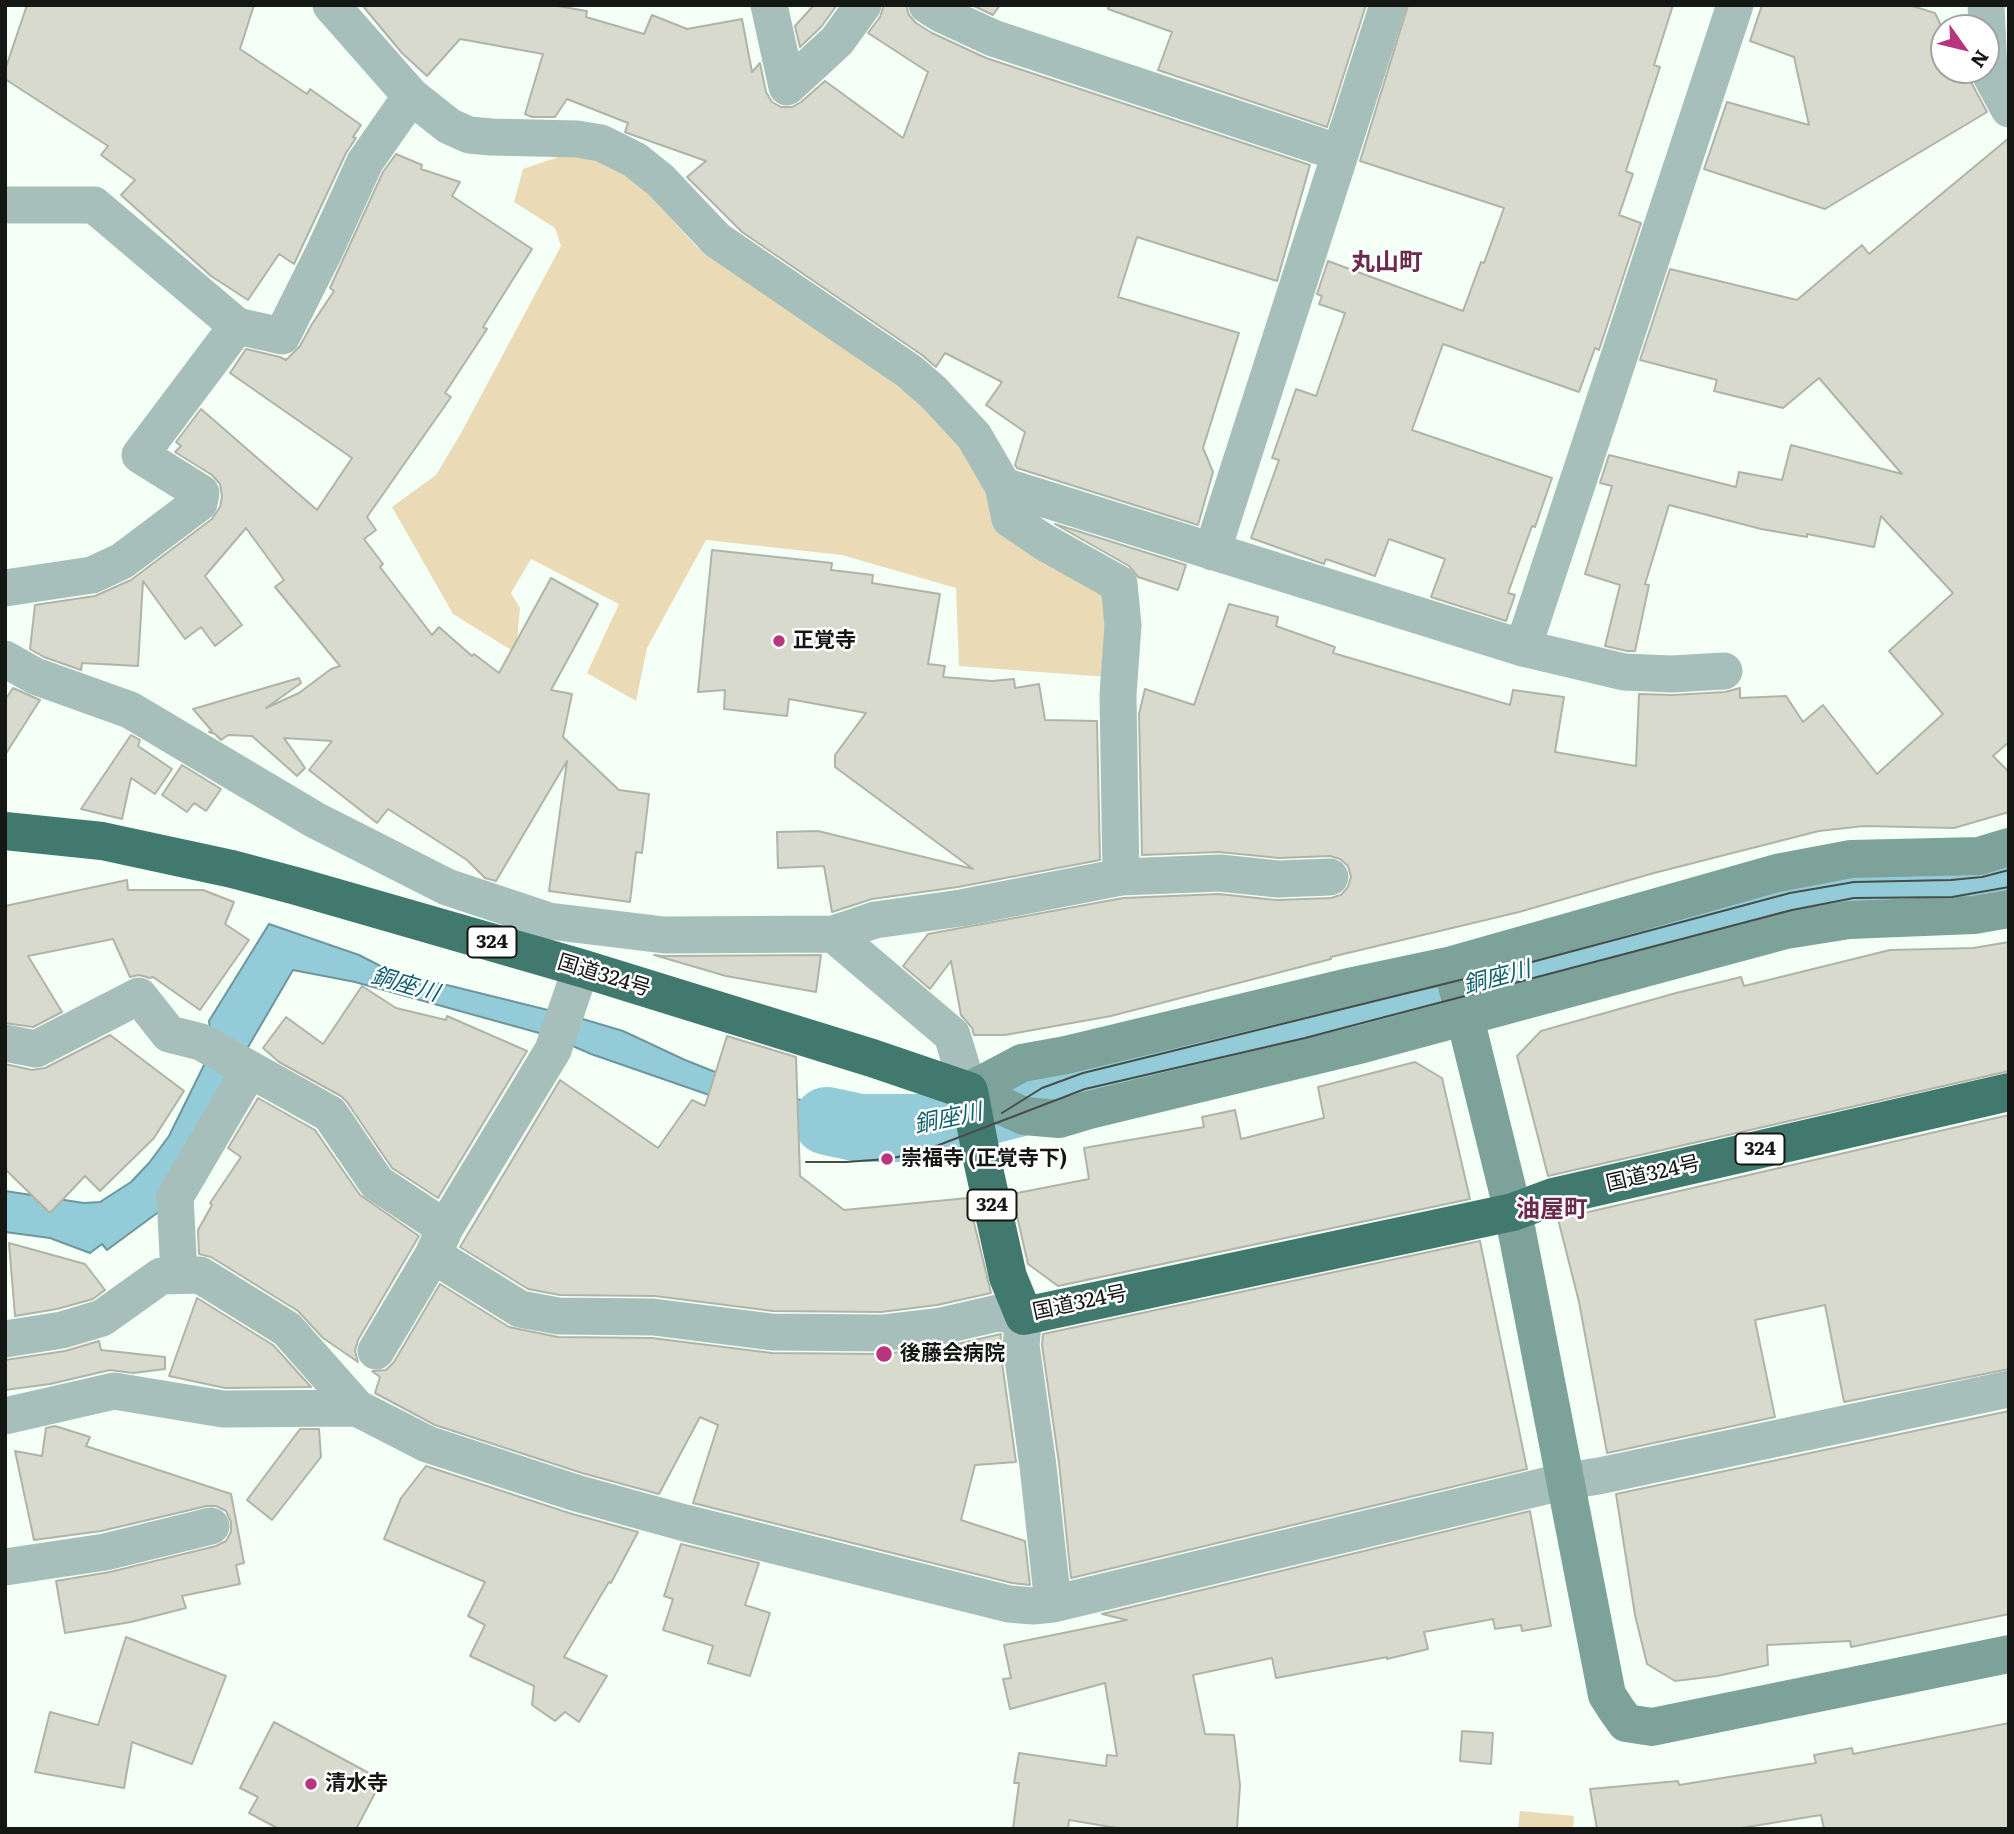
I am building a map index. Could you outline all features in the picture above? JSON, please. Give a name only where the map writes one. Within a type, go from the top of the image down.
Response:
[{"type":"highway","name":"国道324号","points":[[5,831],[103,841],[232,869],[576,984],[873,1058],[969,1091],[1009,1277],[1024,1316],[1513,1212],[1553,1197],[2009,1092]]},
{"type":"street","points":[[331,5],[411,96],[449,126],[469,135],[576,139],[601,143],[635,160],[660,180],[717,240],[910,372],[933,392],[974,436],[1003,486],[1010,519],[1044,542],[1119,583],[1123,625],[1118,695],[1121,877]]},
{"type":"street","points":[[769,5],[787,87],[837,41],[863,5]]},
{"type":"street","points":[[927,5],[940,14],[993,38],[1340,153]]},
{"type":"street","points":[[1212,552],[1388,5]]},
{"type":"street","points":[[1523,648],[1735,5]]},
{"type":"street","points":[[1986,5],[1989,72],[2009,108]]},
{"type":"street","points":[[5,205],[94,205],[237,326],[282,336],[365,162],[411,96]]},
{"type":"street","points":[[5,587],[92,575],[121,561],[199,503],[201,493],[141,455],[237,326]]},
{"type":"street","points":[[1003,486],[1523,648],[1624,672],[1672,674],[1724,671]]},
{"type":"street","points":[[5,659],[35,676],[130,710],[314,820],[447,887],[549,921],[664,936],[833,934],[875,920],[961,908],[1121,877],[1220,873],[1278,878],[1330,877]]},
{"type":"street","points":[[969,1091],[1022,1063],[1452,965],[1777,873],[1851,859],[1968,856],[2009,848]]},
{"type":"street","points":[[833,934],[952,1035],[969,1091],[1024,1116],[1059,1119],[1465,1017],[1786,930],[1849,920],[1974,915],[2009,909]]},
{"type":"street","points":[[1452,965],[1513,1212],[1607,1695],[1626,1723],[1652,1727],[2009,1654]]},
{"type":"street","points":[[376,1351],[553,1050],[576,984]]},
{"type":"street","points":[[5,1043],[36,1049],[139,996],[169,1034],[201,1042],[330,1114],[377,1183],[439,1241],[520,1309],[558,1316],[653,1317],[772,1332],[882,1333],[940,1326],[998,1313],[1024,1316],[1021,1345],[1053,1604]]},
{"type":"street","points":[[179,1274],[175,1197],[247,1068]]},
{"type":"street","points":[[5,1339],[62,1330],[102,1318],[162,1276],[200,1275],[287,1329],[357,1408],[427,1444],[576,1493],[1009,1604],[1033,1606],[1053,1604],[1566,1481],[2009,1388]]},
{"type":"street","points":[[5,1416],[114,1391],[223,1409],[357,1408]]},
{"type":"street","points":[[5,1567],[105,1552],[211,1526]]},
{"type":"shaded area","points":[[576,151],[634,179],[697,247],[919,401],[1110,589],[1107,677],[959,666],[956,588],[842,555],[706,540],[647,648],[636,701],[587,673],[619,604],[531,559],[511,593],[520,608],[516,653],[453,614],[392,507],[436,475],[561,246],[555,228],[514,202],[523,169]]},
{"type":"shaded area","points":[[1520,1811],[1574,1816],[1573,1829],[1518,1829]]},
{"type":"water","points":[[269,924],[359,955],[398,975],[576,1017],[623,1031],[748,1085],[811,1103],[907,1119],[921,1128],[862,1148],[591,1054],[550,1036],[355,982],[293,970],[244,1054],[164,1208],[107,1250],[102,1244],[90,1253],[50,1238],[5,1232],[5,1191],[84,1203],[100,1202],[131,1182],[149,1163],[169,1136],[208,1057],[211,1035],[209,1021]]},
{"type":"building","points":[[27,5],[254,5],[240,49],[307,94],[310,89],[361,125],[294,264],[279,254],[248,300],[211,276],[121,195],[135,180],[101,155],[108,146],[5,79],[5,70]]},
{"type":"building","points":[[362,5],[552,5],[587,11],[586,17],[644,34],[652,15],[687,29],[742,19],[752,72],[760,63],[766,92],[772,102],[781,107],[792,107],[825,81],[903,138],[928,72],[868,33],[880,17],[884,5],[906,5],[909,15],[916,23],[986,58],[1310,165],[1277,281],[1137,237],[1118,297],[1239,333],[1203,448],[1213,472],[1198,525],[1017,468],[1015,465],[1025,432],[986,405],[1002,382],[945,353],[936,367],[742,232],[687,177],[706,161],[625,132],[628,123],[567,99],[555,117],[532,117],[525,114],[543,54],[460,39],[427,76],[402,53]]},
{"type":"building","points":[[814,5],[837,5],[821,27],[800,47],[795,26]]},
{"type":"building","points":[[972,5],[1000,5],[993,15]]},
{"type":"building","points":[[1109,5],[1366,5],[1327,127],[1158,70],[1172,32],[1108,9]]},
{"type":"building","points":[[1408,5],[1673,5],[1654,65],[1660,67],[1626,171],[1633,174],[1619,215],[1641,223],[1599,350],[1595,348],[1579,392],[1443,344],[1412,430],[1552,478],[1508,593],[1515,595],[1506,621],[1431,597],[1445,559],[1389,539],[1375,576],[1326,559],[1324,564],[1251,538],[1279,460],[1272,458],[1296,389],[1316,396],[1345,313],[1319,304],[1322,296],[1317,294],[1328,261],[1463,311],[1504,208],[1360,161]]},
{"type":"building","points":[[1762,5],[1909,5],[1935,14],[1930,14],[1930,84],[1972,84],[1987,112],[1825,209],[1704,169],[1727,102],[1809,125],[1794,57],[1750,41]]},
{"type":"building","points":[[2009,138],[2009,742],[1993,756],[2009,772],[2009,812],[1954,828],[1864,826],[1819,831],[1654,873],[1519,912],[1331,957],[1111,1016],[1005,1035],[974,1035],[972,1028],[961,1015],[951,961],[930,989],[903,966],[928,934],[1123,898],[1219,894],[1276,900],[1331,898],[1341,895],[1348,887],[1351,877],[1348,866],[1340,859],[1330,856],[1279,858],[1219,852],[1142,855],[1139,714],[1145,689],[1194,705],[1229,604],[1278,617],[1276,626],[1335,647],[1333,653],[1510,705],[1513,690],[1564,697],[1555,752],[1636,766],[1639,694],[1725,692],[1740,688],[1740,698],[1786,696],[1803,722],[1823,705],[1877,774],[1943,714],[1889,651],[1953,593],[1881,516],[1874,547],[1807,534],[1807,537],[1761,529],[1669,505],[1645,584],[1649,585],[1635,651],[1627,651],[1605,646],[1620,585],[1585,574],[1612,486],[1600,483],[1609,455],[1736,487],[1739,472],[1782,480],[1791,445],[1902,474],[1819,378],[1783,408],[1714,391],[1717,380],[1640,360],[1670,269],[1797,300],[1862,245],[1869,254]]},
{"type":"building","points":[[396,154],[422,165],[421,169],[460,182],[452,196],[532,249],[483,327],[487,329],[445,393],[451,397],[367,517],[376,530],[364,539],[383,564],[380,567],[432,635],[439,627],[472,656],[474,654],[499,673],[551,578],[598,604],[551,690],[572,694],[563,737],[619,790],[649,794],[642,853],[636,852],[630,902],[549,891],[567,761],[496,881],[485,878],[467,860],[388,809],[377,823],[309,770],[332,741],[284,738],[305,768],[297,776],[252,736],[228,735],[221,740],[209,732],[212,731],[193,709],[299,678],[301,683],[266,708],[299,693],[331,669],[340,666],[275,587],[284,580],[246,528],[205,576],[242,625],[215,646],[201,627],[185,639],[143,581],[138,666],[82,663],[81,670],[30,649],[35,605],[95,596],[131,580],[212,519],[220,507],[220,484],[212,475],[175,452],[181,446],[176,442],[201,409],[317,510],[352,458],[230,373],[246,349],[286,360],[300,346],[334,291],[330,288],[383,172]]},
{"type":"building","points":[[1055,524],[1186,565],[1178,590],[1138,577],[1129,566]]},
{"type":"building","points":[[712,550],[832,563],[831,570],[873,575],[872,583],[940,594],[928,664],[945,666],[943,677],[992,681],[1014,679],[1015,688],[1039,684],[1045,720],[1097,721],[1100,860],[958,887],[872,899],[832,912],[824,866],[778,868],[777,832],[818,831],[973,869],[835,767],[835,755],[866,713],[789,699],[787,716],[724,709],[725,690],[698,692]]},
{"type":"building","points":[[13,688],[40,700],[5,755],[5,700]]},
{"type":"building","points":[[131,735],[140,740],[138,746],[172,769],[155,794],[131,778],[122,819],[81,809]]},
{"type":"building","points":[[182,765],[221,789],[206,811],[194,803],[187,812],[162,795]]},
{"type":"building","points":[[127,880],[128,890],[203,890],[234,902],[225,924],[249,940],[200,1010],[153,977],[130,977],[113,939],[28,956],[62,1012],[33,1027],[5,1023],[5,906]]},
{"type":"building","points":[[2009,942],[2009,1071],[1548,1176],[1517,1056],[1541,1031],[1741,977],[1744,986],[1890,950],[1973,948]]},
{"type":"building","points":[[654,955],[821,955],[816,992],[726,976]]},
{"type":"building","points":[[362,986],[396,1008],[446,1020],[447,1016],[527,1051],[438,1198],[392,1168],[341,1096],[279,1062],[263,1048],[286,1017],[323,1044]]},
{"type":"building","points":[[110,1035],[184,1091],[154,1138],[100,1191],[85,1176],[50,1213],[5,1169],[5,1064],[32,1070],[45,1068]]},
{"type":"building","points":[[727,1036],[796,1057],[800,1176],[844,1210],[968,1198],[991,1293],[937,1305],[881,1312],[773,1311],[655,1296],[560,1295],[528,1289],[460,1247],[560,1080],[658,1148],[692,1100],[705,1106]]},
{"type":"building","points":[[1415,1062],[1442,1078],[1470,1199],[1058,1286],[1028,1264],[1012,1194],[1089,1179],[1084,1148],[1204,1127],[1202,1117],[1235,1110],[1241,1139],[1324,1118],[1318,1087]]},
{"type":"building","points":[[258,1098],[315,1130],[360,1195],[419,1236],[358,1340],[355,1351],[358,1362],[323,1338],[298,1311],[211,1257],[199,1254],[198,1230],[212,1205],[210,1203],[241,1157],[228,1148]]},
{"type":"building","points":[[2009,1115],[2009,1369],[1844,1402],[1825,1305],[1755,1320],[1775,1417],[1607,1453],[1579,1302],[1558,1219]]},
{"type":"building","points":[[1480,1241],[1527,1469],[1071,1578],[1059,1463],[1042,1345],[1043,1334]]},
{"type":"building","points":[[9,1243],[85,1264],[105,1290],[93,1299],[57,1309],[15,1316]]},
{"type":"building","points":[[440,1284],[509,1327],[558,1337],[652,1338],[772,1353],[882,1354],[944,1347],[1001,1334],[1000,1348],[1016,1462],[975,1465],[961,1520],[1025,1541],[1030,1585],[1012,1583],[693,1503],[718,1425],[700,1417],[659,1494],[582,1473],[435,1425],[375,1393],[380,1377],[372,1371],[386,1370],[394,1362]]},
{"type":"building","points":[[197,1298],[273,1345],[311,1387],[225,1388],[169,1376]]},
{"type":"building","points":[[99,1341],[101,1350],[165,1357],[165,1369],[133,1373],[110,1370],[50,1384],[5,1390],[5,1360],[65,1351]]},
{"type":"building","points":[[2009,1411],[2009,1614],[1851,1647],[1850,1641],[1767,1645],[1768,1665],[1717,1676],[1675,1681],[1647,1664],[1635,1615],[1616,1494]]},
{"type":"building","points":[[55,1426],[90,1437],[86,1446],[231,1494],[244,1563],[236,1565],[240,1584],[182,1596],[186,1608],[131,1622],[65,1633],[56,1581],[110,1572],[216,1546],[226,1541],[231,1532],[231,1522],[226,1511],[216,1506],[207,1506],[101,1531],[34,1540],[15,1451],[42,1456],[46,1428]]},
{"type":"building","points":[[300,1429],[319,1429],[321,1457],[272,1520],[247,1500]]},
{"type":"building","points":[[426,1466],[569,1513],[638,1532],[611,1583],[609,1582],[564,1657],[607,1676],[579,1722],[565,1712],[555,1721],[532,1705],[534,1686],[470,1656],[485,1625],[468,1616],[485,1582],[384,1539],[401,1498]]},
{"type":"building","points":[[1530,1511],[1551,1626],[1522,1631],[1521,1625],[1495,1629],[1493,1619],[1424,1632],[1428,1649],[1387,1659],[1276,1678],[1272,1658],[1193,1675],[1205,1734],[1234,1735],[1240,1785],[1237,1829],[1123,1829],[1069,1820],[1068,1829],[1013,1829],[1019,1783],[1014,1783],[1019,1753],[1106,1766],[1107,1755],[1117,1756],[1105,1683],[1010,1709],[1003,1679],[1011,1678],[1004,1645],[1127,1620],[1102,1614]]},
{"type":"building","points":[[681,1544],[759,1563],[745,1605],[770,1613],[750,1676],[708,1663],[713,1646],[663,1630],[673,1599],[664,1596]]},
{"type":"building","points":[[126,1637],[226,1676],[192,1764],[132,1742],[124,1788],[35,1772],[50,1712],[98,1725]]},
{"type":"building","name":"清水寺","points":[[274,1722],[382,1780],[356,1829],[279,1829],[249,1813],[258,1797],[240,1788]]},
{"type":"building","points":[[2009,1723],[2009,1829],[1824,1829],[1821,1815],[1735,1829],[1597,1829],[1590,1789],[1678,1781],[1679,1785],[1816,1763],[1814,1755],[1852,1748],[1853,1754]]},
{"type":"building","points":[[1462,1731],[1493,1733],[1491,1764],[1460,1761]]},
{"type":"waterway","name":"銅座川","points":[[827,1121],[860,1128],[921,1128],[1780,904],[1839,892],[1957,888],[2009,879]]},
{"type":"tram line","points":[[1002,1113],[1042,1088],[1083,1073],[1517,966],[1790,893],[1854,882],[1951,880],[1982,877],[2009,870]]},
{"type":"tram line","points":[[806,1162],[887,1159],[918,1153],[1085,1089],[1305,1038],[1792,910],[1854,898],[1952,897],[2009,887]]},
{"type":"place","name":"正覚寺","points":[[779,641]]},
{"type":"place","name":"崇福寺 (正覚寺下)","points":[[887,1159]]},
{"type":"place","name":"後藤会病院","points":[[884,1354]]},
{"type":"place","name":"清水寺","points":[[311,1784]]},
{"type":"district","name":"丸山町","points":[[1387,263]]},
{"type":"district","name":"油屋町","points":[[1552,1210]]}]
